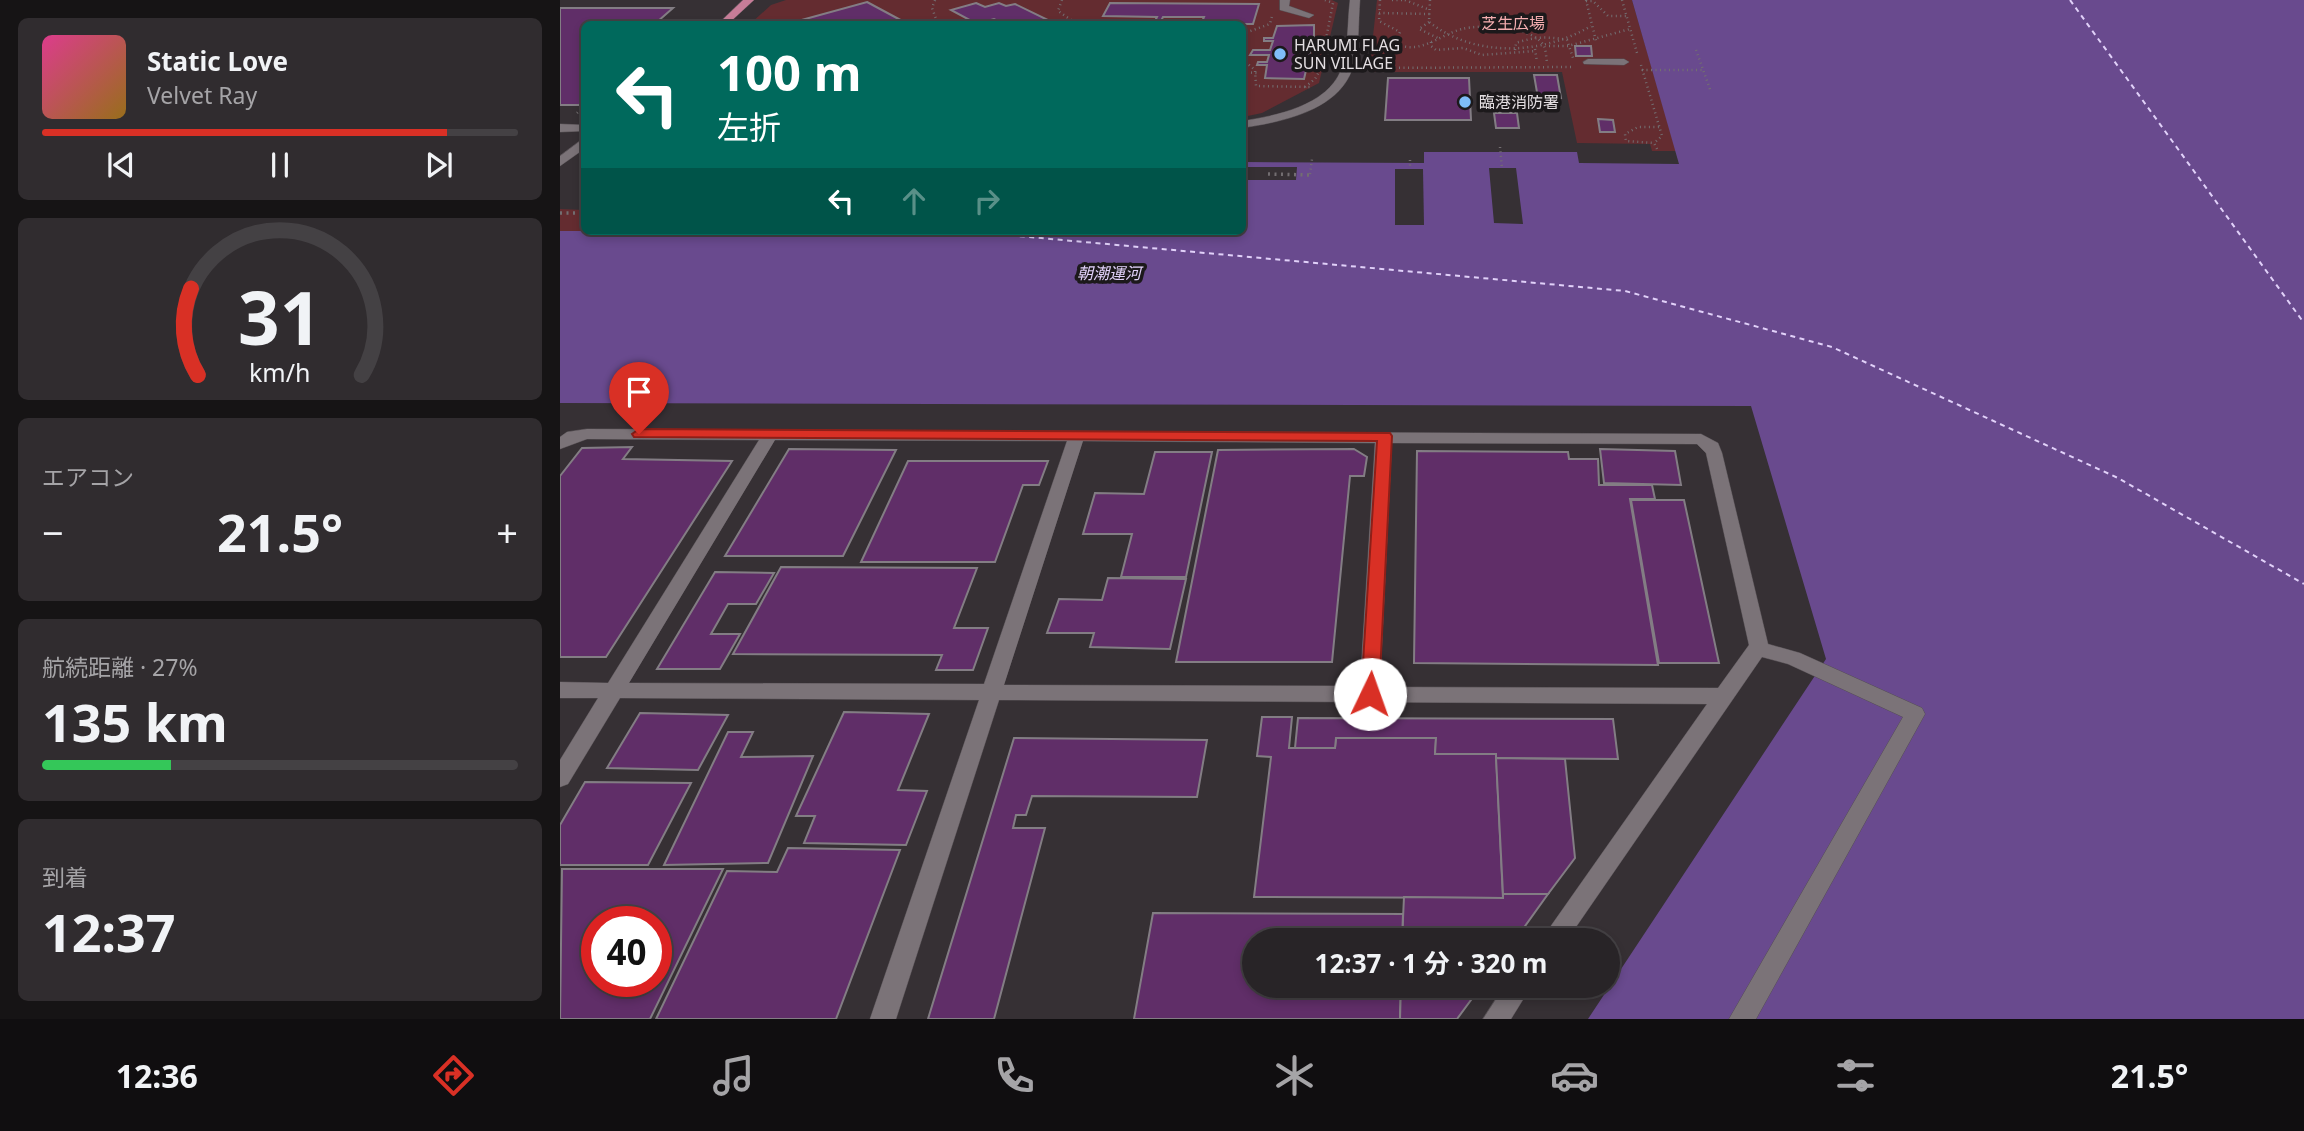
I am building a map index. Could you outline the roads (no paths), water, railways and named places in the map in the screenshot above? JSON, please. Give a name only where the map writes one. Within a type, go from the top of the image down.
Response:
[{"type":"main road","points":[[726,21],[749,0]]},
{"type":"street","points":[[1285,0],[1284,8],[1309,15]]},
{"type":"street","points":[[1246,124],[1300,109],[1335,88],[1346,71],[1355,0]]},
{"type":"street","points":[[1582,64],[1602,62],[1628,65]]},
{"type":"street","points":[[560,128],[581,128]]},
{"type":"street","points":[[560,162],[581,146]]},
{"type":"street","points":[[560,444],[573,436],[587,434],[1694,437],[1707,443],[1712,447],[1718,467],[1760,640],[1758,649],[1561,928]]},
{"type":"street","points":[[560,778],[770,435]]},
{"type":"street","points":[[883,1019],[1077,435]]},
{"type":"street","points":[[1370,694],[1384,436]]},
{"type":"street","points":[[1742,1019],[1915,715],[1793,658],[1758,649]]},
{"type":"street","points":[[560,690],[1725,696]]},
{"type":"street","points":[[1496,1019],[1511,998]]},
{"type":"water","name":"朝潮運河","points":[[1632,0],[2304,0],[2304,1019],[1588,1019],[1602,998],[1620,998],[1620,971],[1826,659],[1751,406],[560,403],[560,231],[581,231],[581,235],[1246,235],[1246,162],[1424,163],[1424,152],[1577,152],[1579,163],[1679,164]]},
{"type":"place","name":"HARUMI FLAG SUN VILLAGE","points":[[1280,54]]},
{"type":"place","name":"臨港消防署","points":[[1465,102]]},
{"type":"park label","name":"芝生広場","points":[[1513,23]]}]
